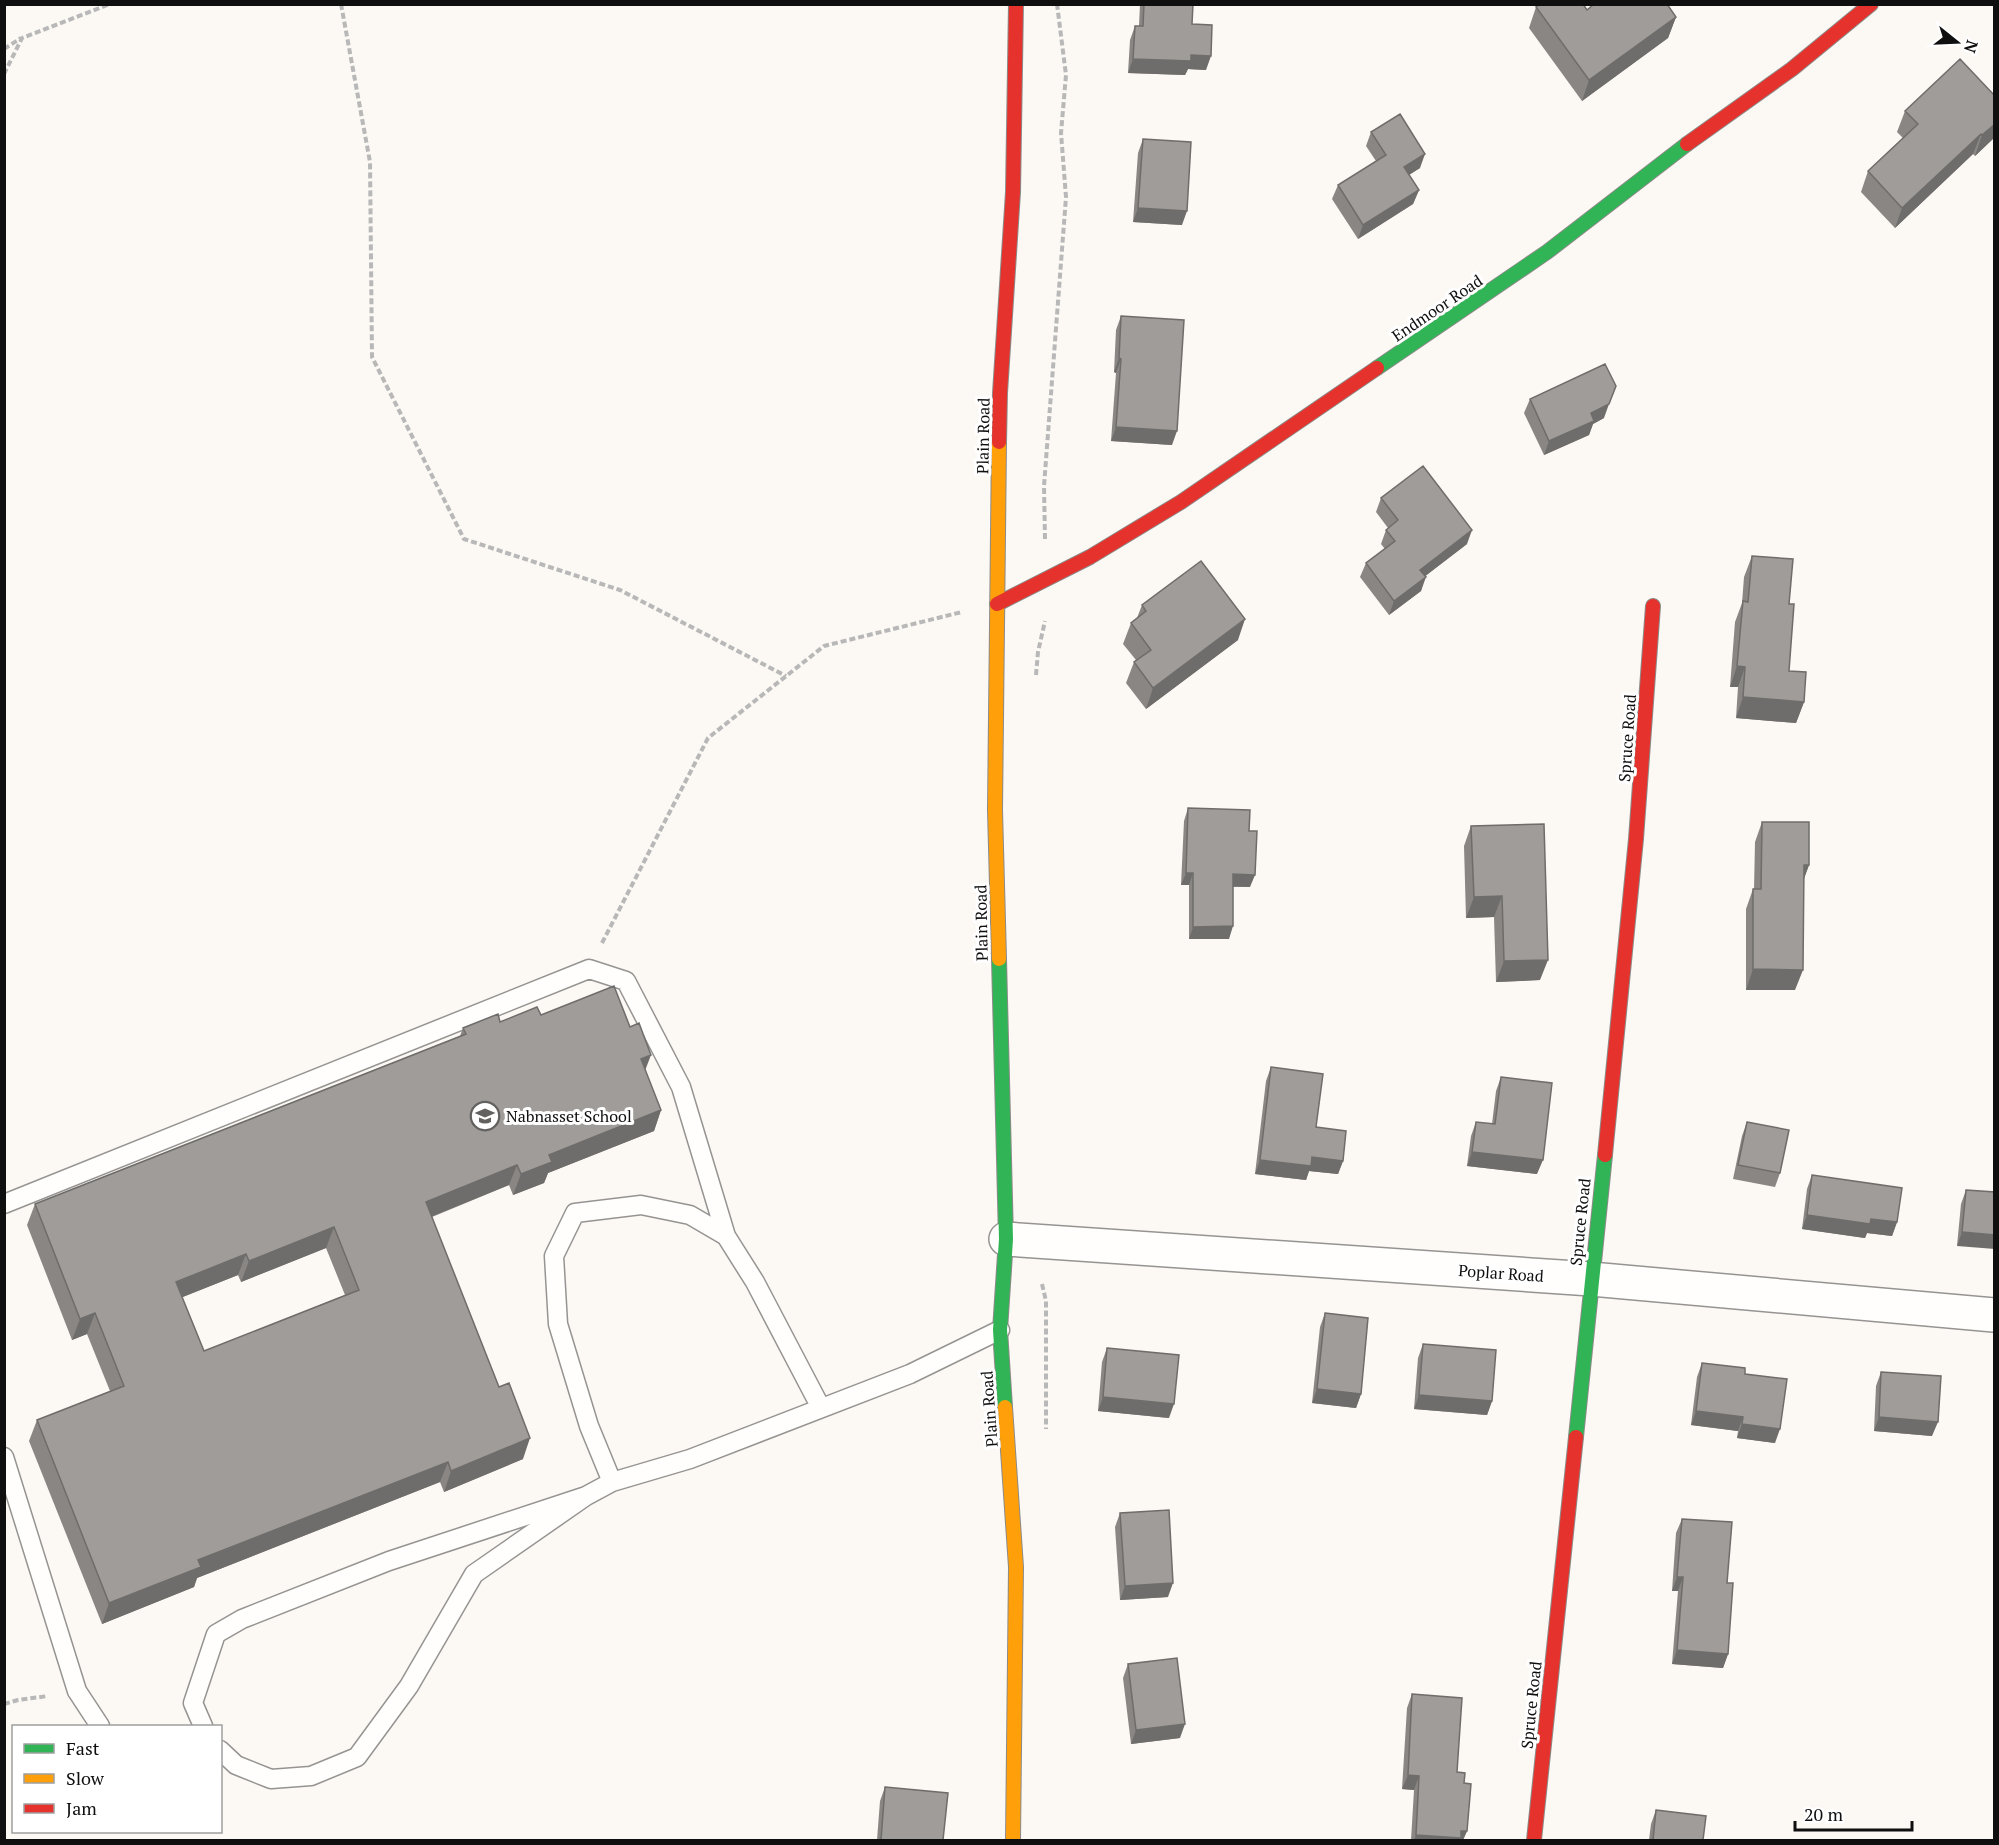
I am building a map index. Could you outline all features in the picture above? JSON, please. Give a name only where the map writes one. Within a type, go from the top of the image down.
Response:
[{"type":"street","name":"Plain Road","points":[[1013,1840],[1016,1567],[1000,1330],[1006,1239],[995,810],[1000,393],[1013,192],[1016,4]]},
{"type":"street","name":"Endmoor Road","points":[[997,604],[1090,557],[1181,502],[1537,259],[1674,153],[1792,69],[1871,4]]},
{"type":"street","name":"Spruce Road","points":[[1534,1840],[1636,839],[1653,606]]},
{"type":"street","name":"Poplar Road","points":[[1006,1239],[1591,1279],[1995,1315]]},
{"type":"lane","points":[[4,1204],[589,969],[626,981],[681,1087],[726,1236],[754,1282],[821,1408]]},
{"type":"lane","points":[[612,1482],[589,1426],[558,1324],[554,1256],[575,1213],[641,1206],[690,1215],[726,1236]]},
{"type":"lane","points":[[228,1767],[271,1779],[311,1776],[357,1757],[409,1686],[474,1574],[586,1496],[612,1482],[690,1460],[910,1374],[1000,1330]]},
{"type":"lane","points":[[4,1457],[77,1691],[99,1725]]},
{"type":"lane","points":[[203,1725],[193,1703],[216,1634],[242,1619],[389,1562],[586,1496]]},
{"type":"path","points":[[4,49],[22,38],[110,4]]},
{"type":"path","points":[[341,4],[370,162],[372,357],[464,539],[620,590],[786,676]]},
{"type":"path","points":[[1036,681],[1038,652],[1046,626],[1042,581],[1045,547],[1044,486],[1066,197],[1061,133],[1066,75],[1057,4]]},
{"type":"path","points":[[4,74],[22,38]]},
{"type":"path","points":[[589,969],[708,738],[824,646],[997,604]]},
{"type":"path","points":[[1040,1241],[1038,1270],[1046,1301],[1047,1434]]},
{"type":"path","points":[[4,1704],[77,1691]]},
{"type":"building","points":[[1144,4],[1193,4],[1192,24],[1212,25],[1211,56],[1191,55],[1191,61],[1133,59],[1135,26],[1143,26]]},
{"type":"building","points":[[1540,4],[1583,4],[1587,10],[1594,4],[1667,4],[1676,17],[1589,80],[1536,7]]},
{"type":"building","points":[[1960,59],[1995,96],[1995,124],[1981,134],[1902,208],[1868,171],[1918,124],[1905,111]]},
{"type":"building","points":[[1400,114],[1425,154],[1404,167],[1419,190],[1363,225],[1338,185],[1386,155],[1371,132]]},
{"type":"building","points":[[1143,139],[1191,142],[1187,211],[1138,208]]},
{"type":"building","points":[[1121,316],[1184,320],[1177,431],[1116,427],[1121,359],[1119,358]]},
{"type":"building","points":[[1605,364],[1616,386],[1609,404],[1591,413],[1594,421],[1549,441],[1530,399]]},
{"type":"building","points":[[1423,466],[1472,530],[1420,570],[1426,577],[1394,601],[1366,563],[1395,541],[1386,530],[1398,520],[1381,498]]},
{"type":"building","points":[[1752,556],[1793,559],[1789,604],[1794,604],[1789,671],[1806,672],[1804,702],[1743,697],[1745,667],[1737,666],[1743,601],[1748,602]]},
{"type":"building","points":[[1201,561],[1245,619],[1153,688],[1134,662],[1151,650],[1131,623],[1146,611],[1142,605]]},
{"type":"building","points":[[1188,808],[1250,810],[1249,831],[1257,831],[1255,875],[1233,874],[1233,926],[1193,927],[1193,873],[1186,873]]},
{"type":"building","points":[[1762,822],[1809,822],[1809,865],[1804,865],[1803,970],[1753,969],[1753,889],[1761,889]]},
{"type":"building","points":[[1544,824],[1548,960],[1504,961],[1502,896],[1474,897],[1471,826]]},
{"type":"building","points":[[614,986],[630,1027],[639,1023],[651,1055],[641,1059],[661,1110],[549,1155],[552,1162],[521,1174],[517,1165],[426,1202],[499,1387],[509,1383],[530,1438],[451,1471],[448,1462],[198,1560],[201,1567],[109,1603],[37,1420],[124,1386],[95,1313],[80,1319],[35,1204],[466,1034],[463,1028],[498,1014],[500,1022],[537,1007],[541,1015]],"holes":[[[334,1227],[359,1290],[204,1351],[176,1282],[246,1254],[249,1261]]]},
{"type":"building","points":[[1271,1067],[1323,1074],[1316,1127],[1346,1131],[1343,1161],[1312,1157],[1311,1166],[1260,1160]]},
{"type":"building","points":[[1501,1077],[1552,1083],[1543,1160],[1472,1152],[1476,1122],[1495,1124]]},
{"type":"building","points":[[1747,1122],[1789,1130],[1780,1173],[1738,1165]]},
{"type":"building","points":[[1812,1175],[1902,1188],[1897,1222],[1871,1219],[1870,1224],[1807,1215]]},
{"type":"building","points":[[1966,1190],[1995,1192],[1995,1235],[1962,1232]]},
{"type":"building","points":[[1325,1313],[1368,1318],[1361,1394],[1317,1389]]},
{"type":"building","points":[[1423,1344],[1496,1350],[1492,1401],[1419,1395]]},
{"type":"building","points":[[1107,1348],[1179,1355],[1174,1404],[1103,1397]]},
{"type":"building","points":[[1702,1363],[1745,1368],[1745,1374],[1787,1379],[1780,1429],[1742,1424],[1743,1417],[1696,1411]]},
{"type":"building","points":[[1881,1372],[1941,1376],[1938,1422],[1879,1417]]},
{"type":"building","points":[[1169,1510],[1173,1583],[1125,1586],[1120,1513]]},
{"type":"building","points":[[1682,1519],[1732,1522],[1727,1583],[1733,1583],[1728,1654],[1677,1650],[1683,1577],[1677,1577]]},
{"type":"building","points":[[1177,1658],[1185,1724],[1136,1730],[1128,1664]]},
{"type":"building","points":[[1412,1694],[1462,1698],[1457,1772],[1465,1773],[1464,1783],[1471,1784],[1467,1831],[1461,1831],[1461,1838],[1416,1835],[1419,1776],[1408,1775]]},
{"type":"building","points":[[885,1787],[948,1793],[943,1840],[881,1840]]},
{"type":"building","points":[[1656,1810],[1706,1816],[1703,1840],[1653,1840]]},
{"type":"traffic: fast","points":[[1377,368],[1547,252],[1687,144]]},
{"type":"traffic: fast","points":[[999,959],[1006,1239],[1000,1330],[1005,1407]]},
{"type":"traffic: fast","points":[[1576,1437],[1605,1155]]},
{"type":"traffic: slow","points":[[999,442],[995,810],[999,959]]},
{"type":"traffic: slow","points":[[1005,1407],[1016,1567],[1013,1840]]},
{"type":"traffic: jam","points":[[999,442],[1013,192],[1016,4]]},
{"type":"traffic: jam","points":[[1687,144],[1792,69],[1871,4]]},
{"type":"traffic: jam","points":[[997,604],[1090,557],[1181,502],[1377,368]]},
{"type":"traffic: jam","points":[[1605,1155],[1636,839],[1653,606]]},
{"type":"traffic: jam","points":[[1534,1840],[1576,1437]]},
{"type":"place","name":"Nabnasset School","points":[[485,1116]]}]
